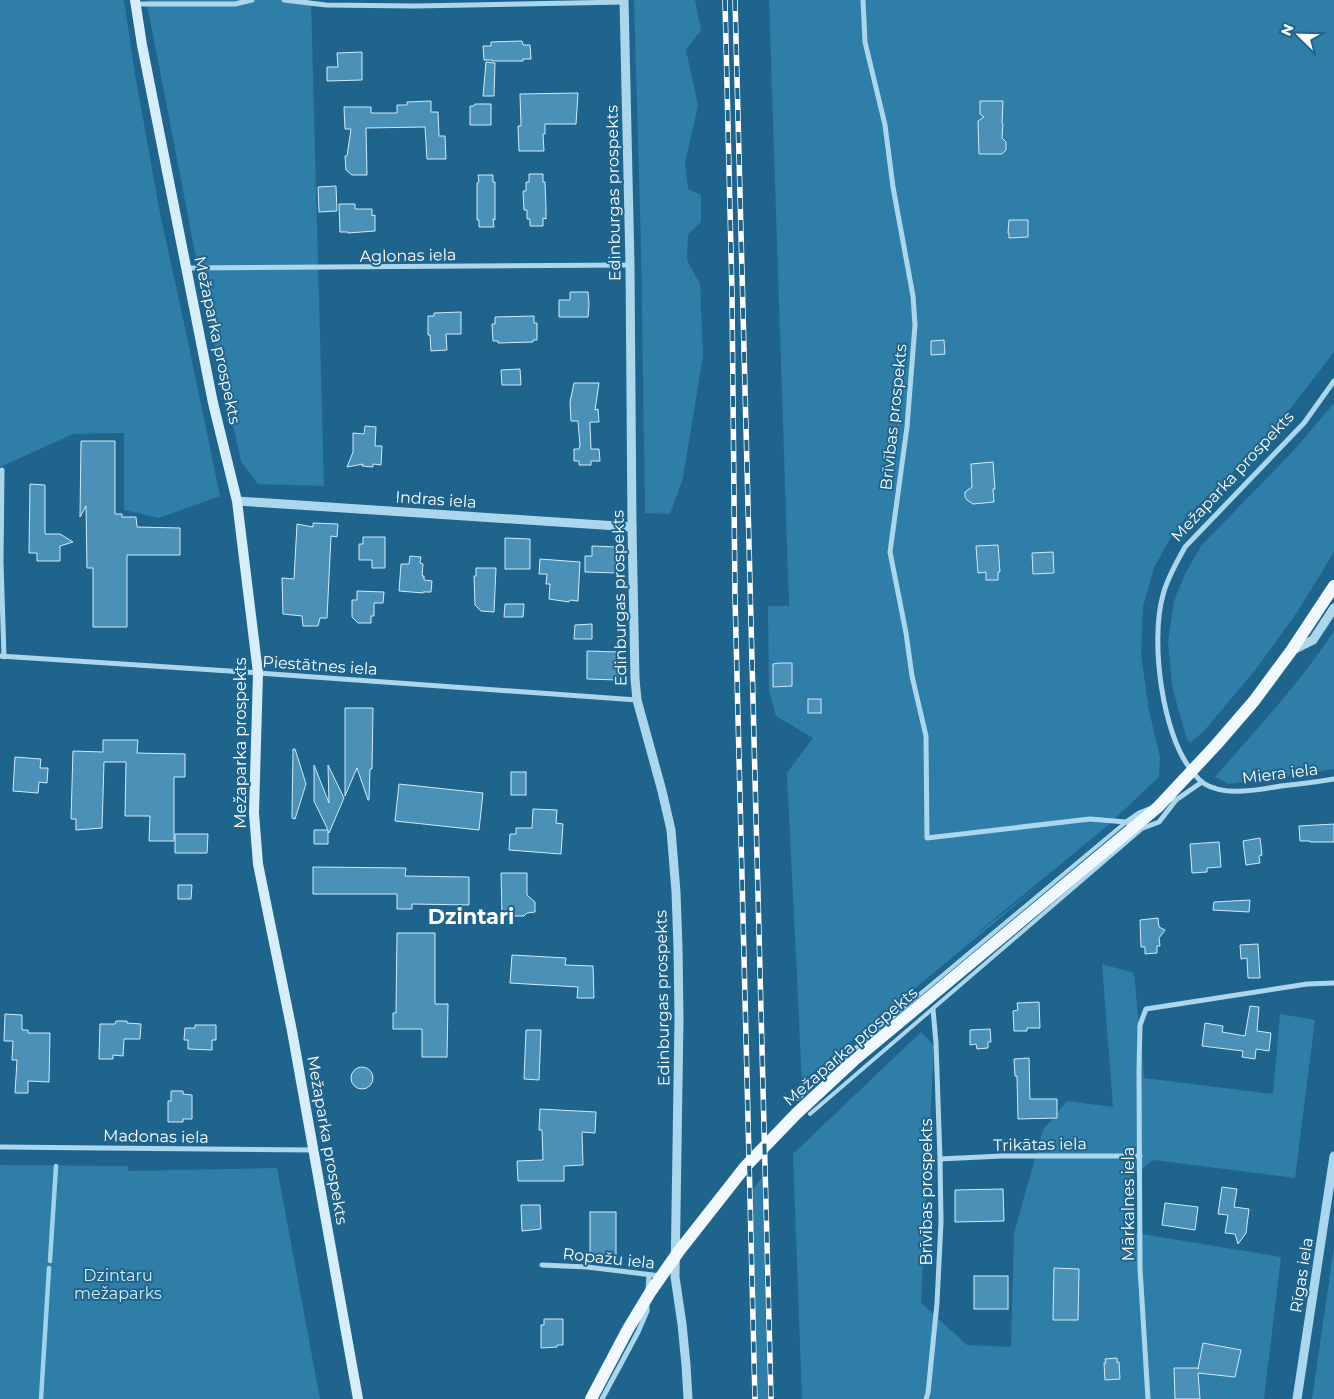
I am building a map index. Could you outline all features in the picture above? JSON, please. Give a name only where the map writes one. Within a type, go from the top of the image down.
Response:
[{"type":"main road","name":"Mežaparka prospekts","points":[[135,2],[213,403],[237,501],[258,673],[254,813],[258,864],[292,1031],[358,1399]]},
{"type":"main road","name":"Mežaparka prospekts","points":[[591,1399],[628,1329],[651,1291],[679,1250],[745,1167],[796,1114],[853,1061],[1158,807],[1254,701],[1291,651],[1334,586]]},
{"type":"street","points":[[135,2],[235,4],[252,0]]},
{"type":"street","points":[[284,0],[326,5],[415,6],[624,1]]},
{"type":"street","name":"Brīvības prospekts","points":[[863,0],[865,42],[885,125],[893,187],[913,296],[915,325],[907,427],[890,552],[906,633],[912,676],[926,736],[926,838],[1090,819],[1126,822]]},
{"type":"street","name":"Edinburgas prospekts","points":[[624,1],[630,265],[635,679],[637,700],[662,791],[670,830],[676,892],[679,1019],[675,1277],[682,1324],[688,1399]]},
{"type":"street","name":"Aglonas iela","points":[[186,268],[630,265]]},
{"type":"street","name":"Mežaparka prospekts","points":[[1202,782],[1187,765],[1179,749],[1164,702],[1159,672],[1158,643],[1162,595],[1172,570],[1185,547],[1304,423],[1334,381]]},
{"type":"street","points":[[2,470],[2,657]]},
{"type":"street","name":"Indras iela","points":[[237,501],[632,527]]},
{"type":"street","name":"Mežaparka prospekts","points":[[1291,651],[1313,640],[1334,608]]},
{"type":"street","name":"Piestātnes iela","points":[[2,657],[637,700]]},
{"type":"street","name":"Miera iela","points":[[1202,782],[1224,790],[1248,791],[1334,779]]},
{"type":"street","points":[[1126,822],[1143,828],[1159,822],[1176,800],[1202,782]]},
{"type":"street","points":[[1126,822],[1139,813],[1165,802],[1176,800]]},
{"type":"street","name":"Mārkalnes iela","points":[[1148,1399],[1140,1268],[1140,1025],[1146,1010],[1307,984],[1334,983]]},
{"type":"street","name":"Brīvības prospekts","points":[[926,1399],[937,1303],[941,1222],[936,1042],[933,1009]]},
{"type":"street","name":"Madonas iela","points":[[0,1147],[313,1150]]},
{"type":"street","name":"Trikātas iela","points":[[940,1159],[1002,1156],[1140,1156]]},
{"type":"street","name":"Rīgas iela","points":[[1298,1399],[1334,1156]]},
{"type":"street","name":"Ropažu iela","points":[[542,1265],[587,1267],[650,1276],[675,1277]]},
{"type":"street","points":[[602,1399],[638,1332],[647,1311],[650,1276]]},
{"type":"lane","points":[[798,1099],[841,1060],[1126,822]]},
{"type":"lane","points":[[810,1114],[1143,828]]},
{"type":"lane","name":"Brīvības prospekts","points":[[932,985],[933,1009]]},
{"type":"green space","points":[[0,0],[124,0],[160,213],[220,496],[159,518],[124,510],[124,433],[73,434],[0,467]]},
{"type":"green space","points":[[147,0],[311,0],[324,486],[258,484],[241,461],[202,289]]},
{"type":"green space","points":[[634,0],[695,0],[701,30],[686,50],[698,106],[685,163],[688,189],[701,195],[701,222],[688,234],[687,260],[700,284],[703,355],[683,478],[670,514],[645,513],[641,245]]},
{"type":"green space","points":[[769,0],[1334,0],[1334,352],[1284,417],[1246,459],[1186,517],[1168,542],[1154,568],[1143,607],[1141,654],[1149,711],[1160,757],[1159,777],[1107,826],[965,943],[1047,879],[802,1082],[787,773],[813,738],[776,716],[769,691],[768,606],[789,606]]},
{"type":"green space","points":[[1334,403],[1334,552],[1298,611],[1256,669],[1204,731],[1190,743],[1186,737],[1172,686],[1168,642],[1174,601],[1184,576],[1201,546],[1295,449]]},
{"type":"green space","points":[[1334,631],[1334,769],[1229,784],[1215,777],[1292,688]]},
{"type":"green space","points":[[1102,964],[1134,973],[1144,1078],[1273,1094],[1280,1014],[1315,1020],[1295,1178],[1153,1160],[1124,1183],[1124,1231],[1281,1257],[1264,1399],[802,1399],[793,1154],[921,1032],[934,1046],[921,1303],[967,1345],[1011,1347],[1014,1233],[1043,1130],[1067,1101],[1113,1107]]},
{"type":"green space","name":"Dzintaru mežaparks","points":[[0,1165],[128,1166],[128,1171],[277,1168],[320,1399],[0,1399]]},
{"type":"green space","points":[[762,1178],[768,1399],[758,1399],[752,1190]]},
{"type":"green space","points":[[1334,1247],[1334,1399],[1312,1399]]},
{"type":"building","points":[[522,41],[523,45],[530,45],[531,59],[523,59],[523,61],[484,60],[483,46],[491,46],[491,42]]},
{"type":"building","points":[[362,52],[362,80],[327,81],[327,67],[338,67],[337,53]]},
{"type":"building","points":[[486,62],[495,63],[494,96],[483,96]]},
{"type":"building","points":[[578,93],[576,124],[545,124],[545,134],[543,134],[544,151],[519,151],[518,126],[521,126],[520,94]]},
{"type":"building","points":[[431,101],[431,112],[438,112],[439,136],[445,136],[446,159],[427,159],[425,127],[366,128],[367,175],[352,175],[346,170],[345,156],[347,156],[351,129],[345,129],[344,107],[371,107],[371,113],[397,113],[397,105],[407,105],[407,102]]},
{"type":"building","points":[[980,101],[1003,101],[1002,138],[1006,142],[1006,150],[1002,154],[979,154],[978,121],[984,117],[980,114]]},
{"type":"building","points":[[475,104],[491,104],[491,125],[470,125],[470,106]]},
{"type":"building","points":[[529,174],[543,174],[546,219],[543,218],[543,226],[530,226],[530,219],[527,219],[527,210],[524,210],[523,191],[526,191],[526,182],[529,182]]},
{"type":"building","points":[[478,175],[493,175],[493,182],[495,182],[494,227],[479,227],[479,220],[477,220]]},
{"type":"building","points":[[336,186],[337,211],[319,212],[318,187]]},
{"type":"building","points":[[339,204],[355,204],[355,209],[372,209],[372,216],[375,215],[375,231],[340,232]]},
{"type":"building","points":[[1009,220],[1028,220],[1028,237],[1009,238]]},
{"type":"building","points":[[570,292],[588,292],[588,317],[559,317],[559,300],[570,300]]},
{"type":"building","points":[[461,312],[461,334],[446,334],[447,350],[431,351],[430,335],[428,335],[428,316],[434,316],[434,313]]},
{"type":"building","points":[[534,316],[534,323],[537,323],[537,340],[533,340],[533,342],[498,343],[498,341],[493,341],[492,324],[495,324],[495,317]]},
{"type":"building","points":[[944,340],[945,354],[931,355],[931,341]]},
{"type":"building","points":[[520,369],[521,385],[502,385],[501,370]]},
{"type":"building","points":[[574,383],[599,383],[595,410],[598,409],[599,422],[590,422],[590,426],[591,449],[599,449],[600,461],[591,461],[591,465],[579,465],[579,461],[574,461],[574,449],[579,449],[580,445],[578,421],[571,421],[570,402]]},
{"type":"building","points":[[365,426],[376,427],[375,446],[382,446],[381,465],[373,464],[373,467],[362,466],[363,464],[347,467],[353,452],[353,433],[364,434]]},
{"type":"building","points":[[81,441],[115,441],[115,514],[122,514],[122,517],[136,517],[137,527],[180,528],[180,555],[127,555],[127,627],[93,627],[93,568],[87,568],[86,506],[80,517]]},
{"type":"building","points":[[993,462],[994,502],[973,504],[965,497],[965,492],[972,487],[971,464]]},
{"type":"building","points":[[30,484],[45,485],[45,534],[60,534],[73,542],[60,546],[60,561],[37,561],[37,553],[29,553]]},
{"type":"building","points":[[313,523],[338,524],[337,537],[331,536],[327,618],[320,618],[318,626],[303,626],[302,616],[283,614],[282,578],[294,579],[297,524],[313,527]]},
{"type":"building","points":[[363,537],[385,537],[385,568],[372,568],[372,560],[359,560],[359,544],[363,544]]},
{"type":"building","points":[[505,538],[530,539],[530,569],[505,569]]},
{"type":"building","points":[[998,545],[1000,572],[998,572],[998,580],[986,580],[986,572],[978,573],[976,546]]},
{"type":"building","points":[[592,546],[618,547],[618,573],[585,572],[585,556],[592,556]]},
{"type":"building","points":[[1053,552],[1054,573],[1033,574],[1032,553]]},
{"type":"building","points":[[410,556],[421,557],[420,563],[423,564],[422,576],[424,576],[424,580],[432,581],[431,592],[399,591],[401,564],[409,564]]},
{"type":"building","points":[[540,559],[580,562],[578,601],[570,600],[569,602],[549,599],[550,584],[546,584],[547,574],[539,574]]},
{"type":"building","points":[[476,568],[496,568],[494,612],[481,611],[475,605],[474,576],[476,576]]},
{"type":"building","points":[[357,591],[384,592],[383,603],[374,603],[374,616],[371,616],[371,623],[358,623],[352,617],[352,600],[357,600]]},
{"type":"building","points":[[505,604],[524,604],[523,617],[504,617]]},
{"type":"building","points":[[592,624],[592,639],[574,639],[575,625]]},
{"type":"building","points":[[587,651],[619,652],[618,680],[587,679]]},
{"type":"building","points":[[792,663],[792,686],[773,687],[773,664]]},
{"type":"building","points":[[808,699],[821,699],[821,713],[808,713]]},
{"type":"building","points":[[345,708],[373,708],[372,769],[370,769],[369,800],[357,768],[345,796]]},
{"type":"building","points":[[103,740],[138,740],[137,753],[185,754],[185,777],[174,777],[174,841],[149,841],[150,816],[125,816],[126,762],[104,762],[102,828],[76,830],[76,819],[71,819],[73,751],[103,752]]},
{"type":"building","points":[[293,749],[295,749],[306,784],[295,819],[292,818]]},
{"type":"building","points":[[15,757],[41,759],[40,768],[48,768],[47,783],[39,782],[38,793],[13,791]]},
{"type":"building","points":[[314,765],[329,803],[328,765],[344,798],[329,833],[328,831],[328,844],[314,844],[314,830],[328,830],[314,801]]},
{"type":"building","points":[[511,772],[526,772],[526,795],[511,795]]},
{"type":"building","points":[[399,784],[483,793],[479,830],[395,821]]},
{"type":"building","points":[[533,809],[557,810],[556,823],[563,824],[561,854],[509,850],[510,834],[516,834],[516,828],[532,828]]},
{"type":"building","points":[[1334,824],[1334,842],[1300,841],[1299,826]]},
{"type":"building","points":[[175,834],[208,834],[207,853],[175,853]]},
{"type":"building","points":[[1260,838],[1262,855],[1259,856],[1260,863],[1246,865],[1243,841]]},
{"type":"building","points":[[1219,842],[1221,867],[1207,868],[1207,872],[1192,873],[1190,844]]},
{"type":"building","points":[[313,867],[406,868],[405,876],[469,877],[469,905],[412,904],[412,909],[397,909],[397,894],[313,894]]},
{"type":"building","points":[[501,873],[527,873],[527,895],[535,902],[535,912],[527,913],[524,916],[502,916]]},
{"type":"building","points":[[178,885],[192,885],[191,899],[178,899]]},
{"type":"building","points":[[1250,900],[1249,912],[1213,910],[1214,902]]},
{"type":"building","points":[[1158,918],[1159,927],[1165,930],[1159,938],[1160,946],[1157,946],[1157,953],[1145,954],[1145,947],[1141,947],[1140,920]]},
{"type":"building","points":[[397,933],[435,933],[435,1004],[448,1004],[447,1057],[422,1057],[422,1029],[393,1029],[393,1013],[396,1013]]},
{"type":"building","points":[[1258,944],[1260,978],[1248,978],[1247,958],[1241,959],[1240,945]]},
{"type":"building","points":[[512,955],[566,958],[565,965],[593,966],[594,998],[577,998],[578,987],[510,983]]},
{"type":"building","points":[[1039,1002],[1040,1028],[1014,1031],[1013,1011],[1018,1010],[1017,1003]]},
{"type":"building","points":[[1250,1006],[1259,1007],[1257,1031],[1271,1033],[1269,1051],[1256,1049],[1255,1059],[1242,1057],[1243,1051],[1202,1046],[1205,1023],[1223,1026],[1222,1032],[1245,1036]]},
{"type":"building","points":[[5,1014],[22,1015],[22,1030],[28,1030],[28,1033],[50,1033],[49,1082],[28,1081],[28,1093],[15,1093],[17,1060],[12,1060],[13,1041],[4,1041]]},
{"type":"building","points":[[116,1021],[141,1024],[140,1039],[124,1039],[123,1056],[113,1055],[113,1059],[99,1059],[100,1024],[115,1024]]},
{"type":"building","points":[[195,1025],[216,1025],[216,1040],[212,1040],[212,1050],[188,1049],[188,1040],[184,1040],[185,1028],[195,1028]]},
{"type":"building","points":[[990,1029],[991,1042],[988,1042],[988,1048],[977,1049],[976,1044],[970,1045],[970,1030]]},
{"type":"building","points":[[526,1030],[541,1030],[539,1080],[524,1079]]},
{"type":"building","points":[[1029,1058],[1030,1099],[1057,1099],[1057,1118],[1018,1119],[1017,1076],[1015,1076],[1014,1059]]},
{"type":"building","points":[[362,1067],[370,1070],[373,1078],[370,1086],[362,1089],[354,1086],[351,1078],[354,1070]]},
{"type":"building","points":[[171,1091],[183,1091],[183,1094],[192,1095],[192,1119],[183,1119],[183,1122],[168,1122],[168,1101],[171,1101]]},
{"type":"building","points":[[540,1109],[596,1112],[595,1133],[582,1132],[583,1165],[564,1166],[564,1181],[518,1181],[517,1161],[543,1160],[542,1130],[539,1130]]},
{"type":"building","points":[[1222,1187],[1237,1189],[1234,1207],[1249,1209],[1246,1233],[1238,1244],[1235,1234],[1225,1233],[1228,1215],[1218,1214]]},
{"type":"building","points":[[1003,1189],[1004,1221],[955,1222],[955,1190]]},
{"type":"building","points":[[1165,1203],[1198,1207],[1195,1230],[1162,1225]]},
{"type":"building","points":[[521,1205],[540,1205],[541,1229],[522,1231]]},
{"type":"building","points":[[590,1212],[616,1212],[616,1255],[590,1255]]},
{"type":"building","points":[[1054,1268],[1079,1269],[1078,1320],[1053,1320]]},
{"type":"building","points":[[974,1276],[1008,1276],[1008,1309],[974,1309]]},
{"type":"building","points":[[544,1319],[563,1319],[563,1345],[541,1348],[541,1325],[544,1325]]},
{"type":"building","points":[[1203,1343],[1241,1350],[1235,1377],[1198,1373],[1200,1399],[1175,1399],[1174,1368],[1198,1369]]},
{"type":"building","points":[[1117,1358],[1120,1379],[1105,1380],[1105,1359]]},
{"type":"waterway","points":[[50,1261],[56,1166]]},
{"type":"waterway","points":[[41,1399],[49,1268]]},
{"type":"railway","points":[[725,0],[732,294],[735,596],[755,1399]]},
{"type":"railway","points":[[735,0],[771,1399]]},
{"type":"district","name":"Dzintari","points":[[471,917]]}]
